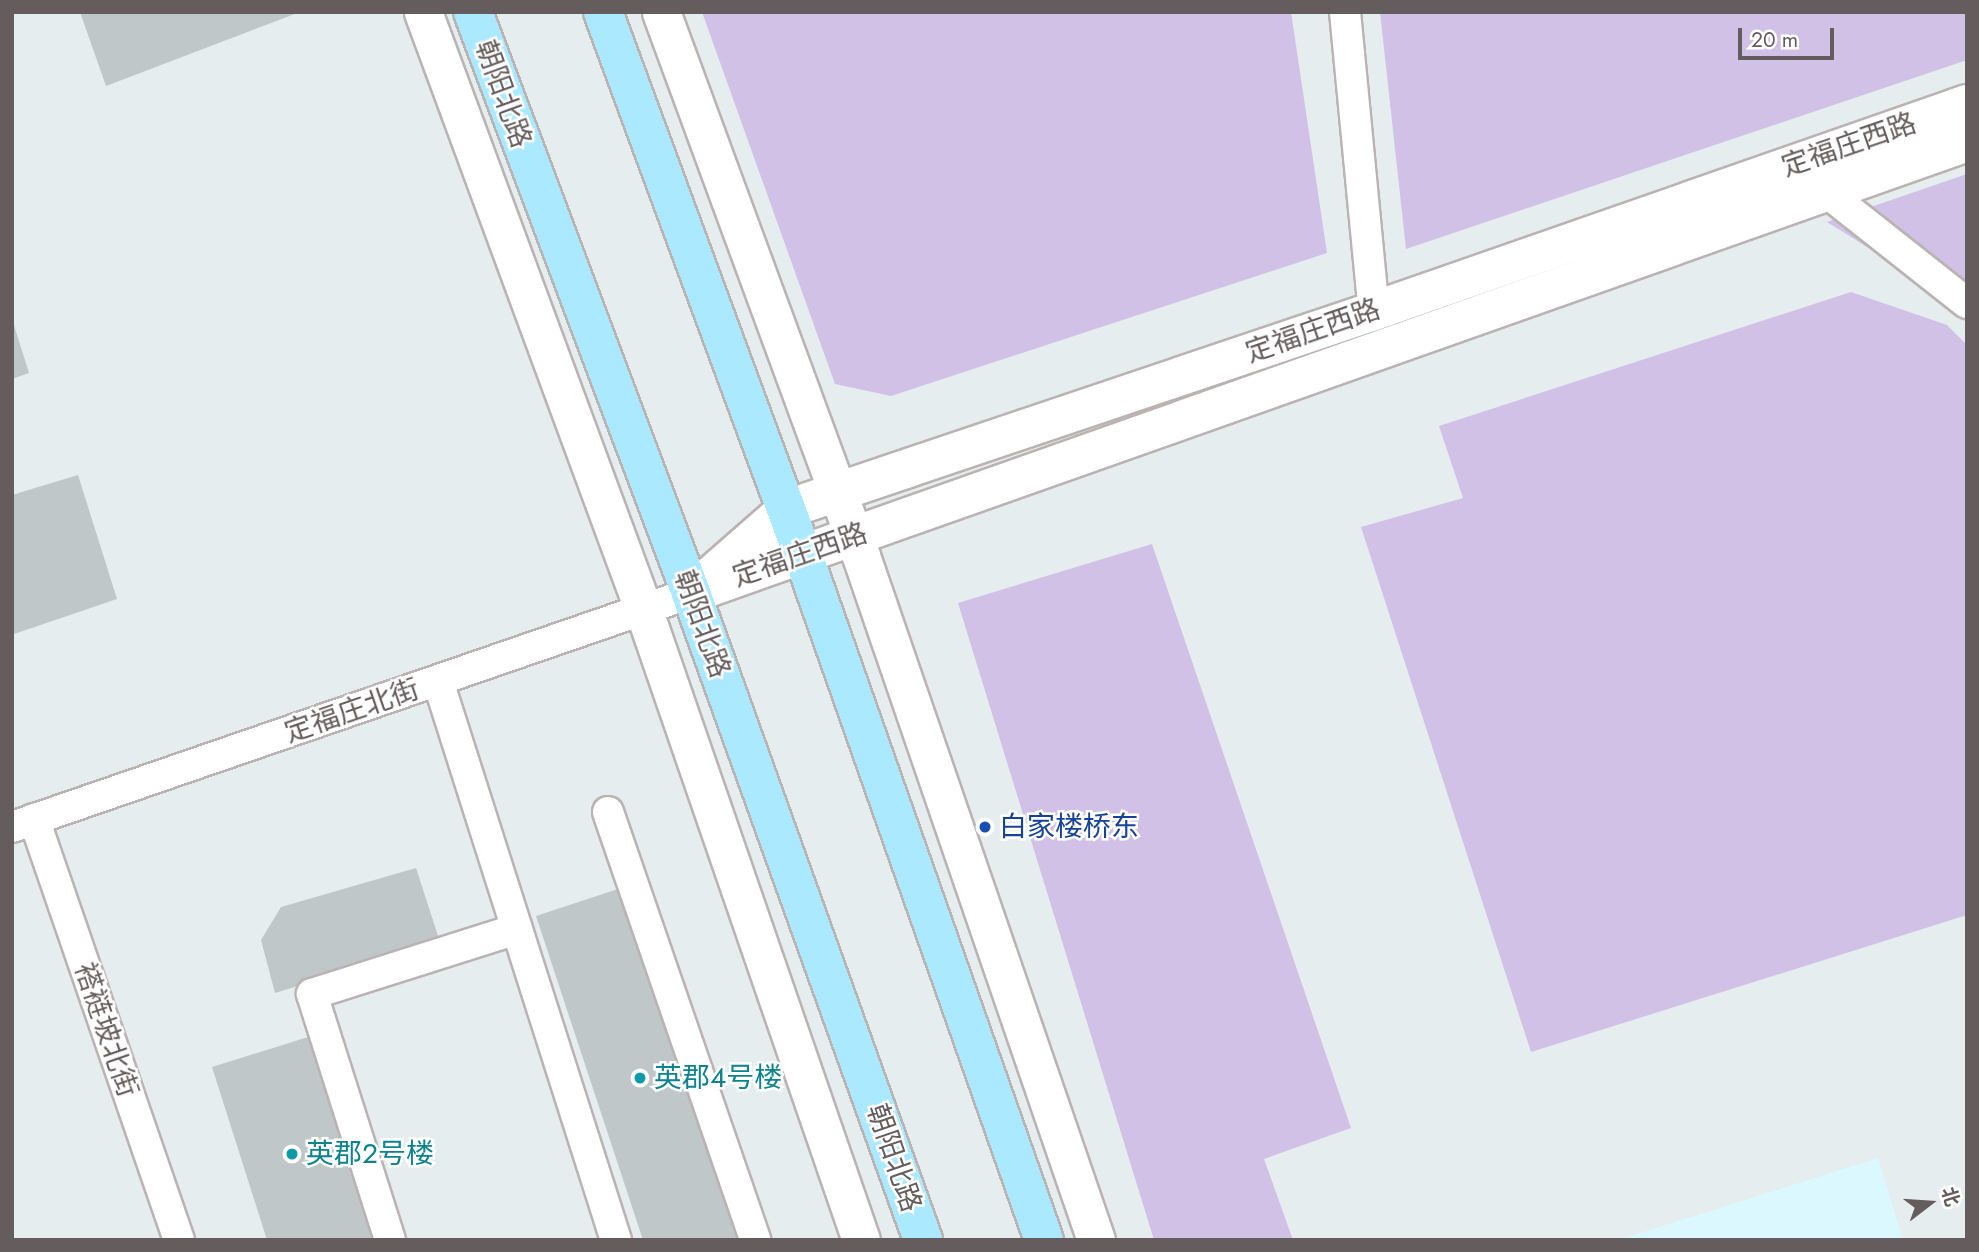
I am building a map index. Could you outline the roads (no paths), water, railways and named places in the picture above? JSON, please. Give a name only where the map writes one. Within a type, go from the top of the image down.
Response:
[{"type":"main road","name":"朝阳北路","points":[[473,12],[691,593],[923,1240]]},
{"type":"main road","points":[[603,12],[787,509],[1044,1240]]},
{"type":"main road","name":"定福庄西路","points":[[691,593],[787,509],[1374,312],[1967,104]]},
{"type":"main road","name":"定福庄西路","points":[[691,593],[1967,142]]},
{"type":"street","name":"朝阳北路","points":[[423,12],[644,611],[861,1240]]},
{"type":"street","points":[[661,12],[838,491],[1096,1240]]},
{"type":"street","points":[[1345,12],[1374,312]]},
{"type":"street","points":[[1825,191],[1967,303]]},
{"type":"street","name":"定福庄北街","points":[[23,823],[691,593]]},
{"type":"street","points":[[438,681],[616,1240]]},
{"type":"street","points":[[608,812],[755,1240]]},
{"type":"street","name":"褡裢坡北街","points":[[23,823],[179,1240]]},
{"type":"street","points":[[390,1240],[312,994],[517,929]]},
{"type":"place","name":"白家楼桥东","points":[[985,827]]},
{"type":"place","name":"英郡4号楼","points":[[640,1078]]},
{"type":"place","name":"英郡2号楼","points":[[292,1154]]}]
